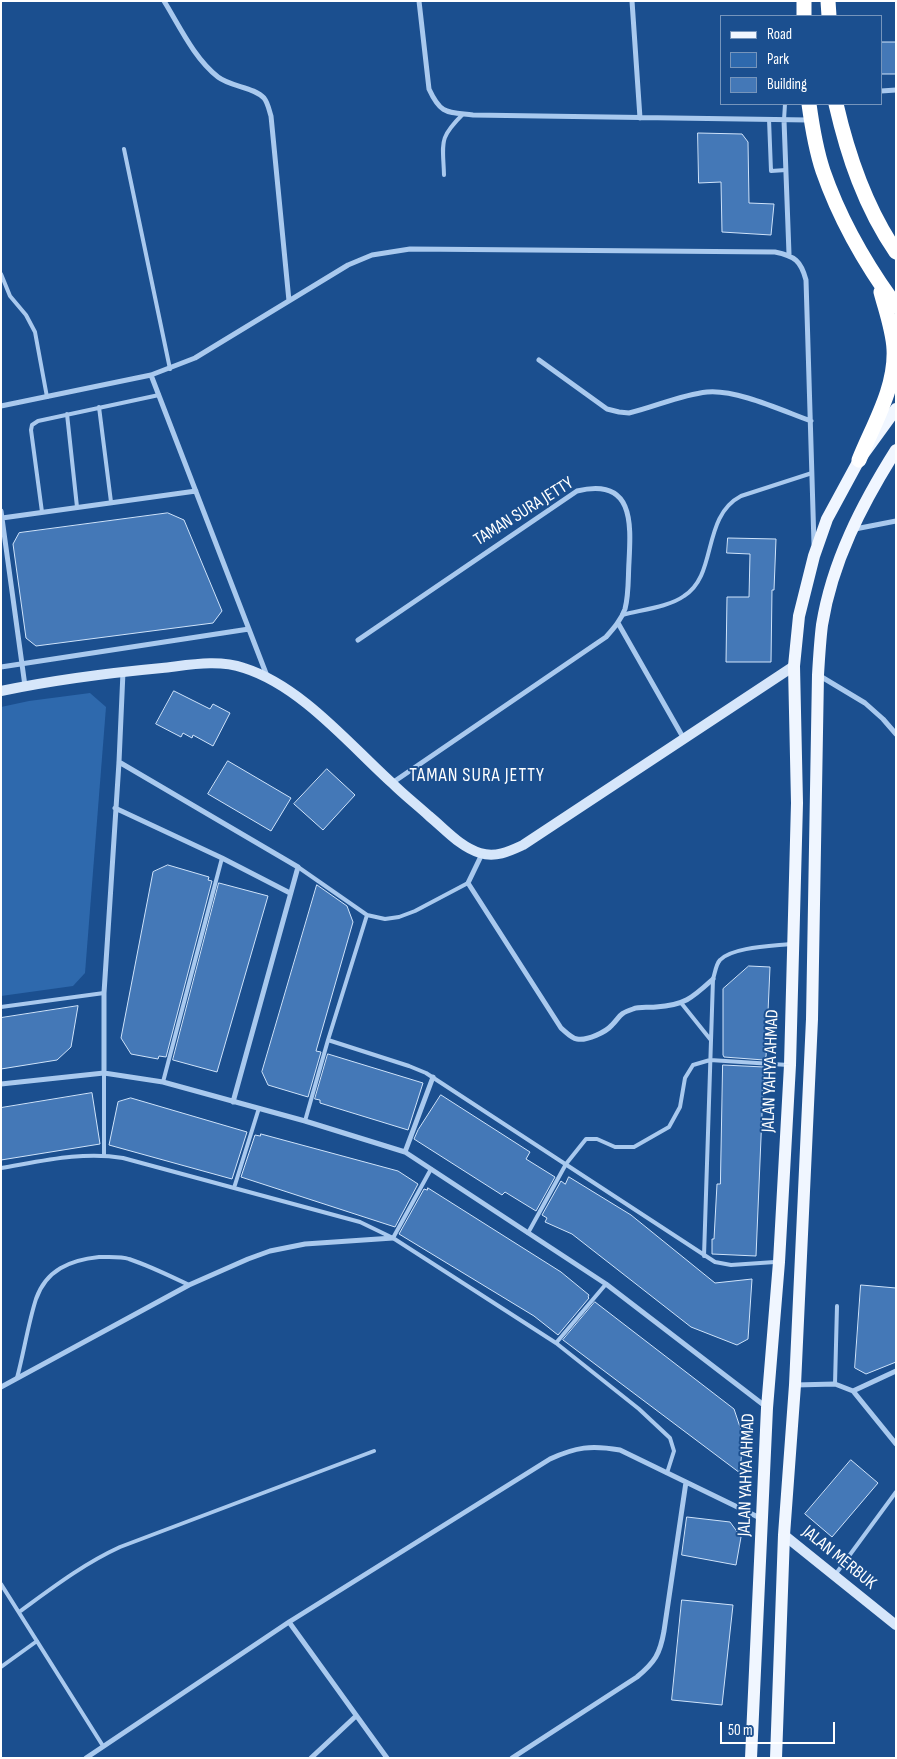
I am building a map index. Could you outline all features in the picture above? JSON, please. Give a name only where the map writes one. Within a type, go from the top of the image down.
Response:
[{"type":"highway","points":[[804,1],[804,15]]},
{"type":"highway","points":[[828,1],[828,15]]},
{"type":"highway","points":[[809,105],[823,169],[835,202],[852,237],[878,281],[896,306]]},
{"type":"highway","points":[[836,105],[852,164],[876,217],[896,252]]},
{"type":"highway","points":[[859,460],[890,386],[894,361],[890,324],[878,281]]},
{"type":"main road","name":"JALAN YAHYA AHMAD","points":[[751,1758],[767,1408],[779,1262],[790,1065],[797,803],[794,666],[799,616],[814,556],[827,519],[859,460],[896,409]]},
{"type":"main road","points":[[776,1758],[784,1535],[795,1385],[812,1019],[818,675],[822,624],[840,556],[879,477],[896,450]]},
{"type":"street","points":[[164,1],[194,51],[218,77],[231,85],[258,93],[264,98],[268,106],[271,116],[289,301]]},
{"type":"street","points":[[419,1],[429,89],[434,101],[441,109],[451,113],[812,120]]},
{"type":"street","points":[[632,1],[640,118]]},
{"type":"street","points":[[882,92],[896,90]]},
{"type":"street","points":[[784,120],[789,254]]},
{"type":"street","points":[[1,406],[151,376],[170,369],[195,358],[361,259],[372,255],[410,249],[775,252],[789,254],[803,268],[806,280],[814,556]]},
{"type":"street","points":[[539,360],[607,409],[619,412],[640,411],[689,395],[710,392],[747,399],[811,421]]},
{"type":"street","points":[[151,376],[267,677]]},
{"type":"street","name":"TAMAN SURA JETTY","points":[[358,640],[577,491],[590,488],[613,492],[621,499],[629,518],[630,529],[628,592],[618,623],[606,637],[392,783]]},
{"type":"street","points":[[2,518],[196,491]]},
{"type":"street","points":[[1,511],[25,686]]},
{"type":"street","points":[[852,530],[896,521]]},
{"type":"street","points":[[618,623],[684,740]]},
{"type":"street","points":[[1,667],[249,629]]},
{"type":"street","points":[[1,691],[123,672],[201,664],[230,664],[267,677],[291,692],[464,846],[482,854],[503,854],[524,845],[794,666]]},
{"type":"street","points":[[104,1073],[104,993],[123,672]]},
{"type":"street","points":[[818,675],[865,703],[896,734]]},
{"type":"street","points":[[119,762],[298,867],[233,1102]]},
{"type":"street","points":[[115,808],[222,858],[290,893]]},
{"type":"street","points":[[482,854],[468,883],[561,1028],[571,1036],[579,1040],[589,1038],[612,1025],[619,1015],[635,1008],[682,1004],[713,979]]},
{"type":"street","points":[[1,1084],[104,1073],[163,1082],[305,1121],[405,1152],[606,1284],[767,1408]]},
{"type":"street","points":[[405,1152],[433,1077]]},
{"type":"street","points":[[1,1387],[189,1285],[248,1259],[285,1247],[305,1244],[392,1238]]},
{"type":"street","points":[[853,1391],[896,1371]]},
{"type":"street","points":[[795,1385],[835,1384],[853,1391],[896,1444]]},
{"type":"street","points":[[86,1758],[289,1622],[550,1459],[565,1452],[584,1447],[599,1446],[620,1450],[763,1519]]},
{"type":"street","points":[[512,1758],[637,1677],[655,1660],[662,1646],[686,1482]]},
{"type":"street","name":"JALAN MERBUK","points":[[784,1535],[896,1625]]},
{"type":"street","points":[[289,1622],[387,1758]]},
{"type":"street","points":[[311,1758],[356,1716]]},
{"type":"lane","points":[[784,120],[786,105]]},
{"type":"lane","points":[[444,175],[444,137],[450,127],[463,114]]},
{"type":"lane","points":[[769,119],[771,171],[786,170]]},
{"type":"lane","points":[[124,150],[170,369]]},
{"type":"lane","points":[[1,274],[10,296],[31,323],[47,396]]},
{"type":"lane","points":[[42,512],[31,430],[32,425],[38,421],[67,414],[159,395]]},
{"type":"lane","points":[[99,408],[111,502]]},
{"type":"lane","points":[[67,414],[77,507]]},
{"type":"lane","points":[[622,615],[678,600],[693,589],[699,580],[719,519],[731,501],[812,473]]},
{"type":"lane","points":[[163,1082],[222,858]]},
{"type":"lane","points":[[298,867],[367,915],[385,919],[399,917],[415,911],[468,883]]},
{"type":"lane","points":[[305,1121],[367,915]]},
{"type":"lane","points":[[704,1256],[713,979],[720,960],[728,955],[739,951],[793,944]]},
{"type":"lane","points":[[1,1007],[104,993]]},
{"type":"lane","points":[[682,1004],[710,1040]]},
{"type":"lane","points":[[328,1040],[409,1066],[433,1077],[704,1256],[723,1265],[779,1262]]},
{"type":"lane","points":[[528,1233],[566,1164],[586,1139],[597,1139],[615,1147],[634,1147],[669,1127],[680,1107],[686,1078],[693,1065],[710,1060],[790,1065]]},
{"type":"lane","points":[[104,1073],[104,1155]]},
{"type":"lane","points":[[234,1188],[259,1108]]},
{"type":"lane","points":[[1,1168],[76,1156],[104,1155],[124,1158],[360,1222],[392,1238],[556,1343],[639,1409],[670,1438],[674,1451],[667,1473]]},
{"type":"lane","points":[[392,1238],[431,1169]]},
{"type":"lane","points":[[17,1378],[37,1298],[49,1276],[60,1267],[87,1258],[128,1258],[189,1285]]},
{"type":"lane","points":[[556,1343],[606,1284]]},
{"type":"lane","points":[[835,1384],[836,1306]]},
{"type":"lane","points":[[19,1612],[77,1570],[98,1557],[120,1547],[374,1451]]},
{"type":"lane","points":[[834,1575],[896,1492]]},
{"type":"lane","points":[[1,1584],[103,1746]]},
{"type":"lane","points":[[1,1667],[37,1641]]},
{"type":"green space","points":[[90,693],[106,707],[85,973],[73,986],[1,996],[1,707],[29,701]]},
{"type":"building","points":[[882,42],[896,42],[896,74],[882,74]]},
{"type":"building","points":[[698,133],[742,134],[748,142],[749,203],[774,204],[771,235],[722,232],[721,182],[699,183]]},
{"type":"building","points":[[168,513],[184,520],[222,611],[213,623],[36,646],[26,638],[13,544],[19,533]]},
{"type":"building","points":[[728,538],[776,539],[774,590],[772,590],[771,662],[726,662],[727,597],[749,597],[750,554],[727,553]]},
{"type":"building","points":[[174,691],[210,709],[213,704],[230,713],[213,746],[193,735],[192,738],[183,733],[181,737],[156,724]]},
{"type":"building","points":[[228,761],[291,798],[271,831],[208,794]]},
{"type":"building","points":[[327,769],[355,795],[323,830],[294,804]]},
{"type":"building","points":[[168,865],[209,877],[208,880],[212,881],[166,1057],[159,1056],[158,1059],[131,1054],[121,1038],[153,872]]},
{"type":"building","points":[[219,883],[268,896],[217,1072],[173,1060]]},
{"type":"building","points":[[317,885],[347,906],[353,922],[316,1051],[321,1052],[308,1097],[268,1085],[262,1072]]},
{"type":"building","points":[[749,966],[770,967],[766,1057],[764,1060],[724,1057],[723,1055],[723,989]]},
{"type":"building","points":[[78,1006],[71,1047],[57,1060],[1,1069],[1,1018]]},
{"type":"building","points":[[328,1054],[423,1083],[408,1130],[320,1103],[320,1100],[315,1099]]},
{"type":"building","points":[[723,1065],[764,1067],[756,1256],[712,1254],[717,1184],[720,1184]]},
{"type":"building","points":[[92,1093],[100,1144],[1,1160],[1,1108]]},
{"type":"building","points":[[441,1095],[530,1152],[526,1159],[555,1177],[536,1211],[505,1192],[502,1195],[414,1139]]},
{"type":"building","points":[[131,1098],[247,1132],[232,1179],[109,1145],[118,1102]]},
{"type":"building","points":[[261,1134],[398,1171],[418,1184],[395,1227],[241,1177],[255,1135],[260,1136]]},
{"type":"building","points":[[569,1177],[631,1215],[715,1283],[752,1279],[748,1339],[737,1345],[691,1327],[572,1234],[545,1222],[547,1218],[542,1215],[561,1181],[565,1184]]},
{"type":"building","points":[[428,1188],[561,1272],[589,1295],[589,1298],[558,1335],[534,1316],[399,1234],[424,1189],[427,1190]]},
{"type":"building","points":[[861,1285],[896,1288],[896,1362],[866,1374],[855,1368]]},
{"type":"building","points":[[595,1302],[734,1409],[743,1436],[740,1473],[563,1340]]},
{"type":"building","points":[[851,1460],[878,1483],[832,1537],[805,1514]]},
{"type":"building","points":[[687,1517],[730,1522],[741,1537],[736,1565],[682,1555]]},
{"type":"building","points":[[682,1600],[733,1605],[722,1705],[672,1700]]},
{"type":"district","name":"TAMAN SURA JETTY","points":[[477,776]]}]
